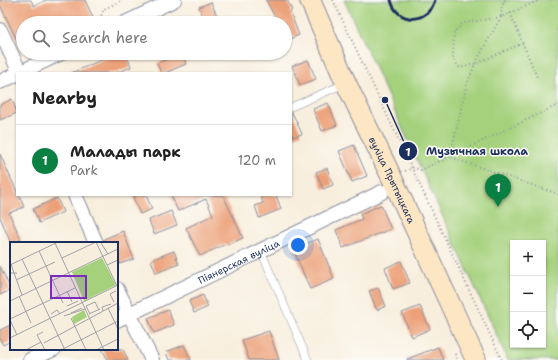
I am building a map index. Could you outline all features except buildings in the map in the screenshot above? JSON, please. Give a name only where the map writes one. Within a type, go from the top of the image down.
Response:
[{"type":"main road","name":"вуліца Прытыцкага","points":[[310,0],[387,184],[476,360]]},
{"type":"street","points":[[140,16],[174,0]]},
{"type":"street","points":[[0,30],[19,72]]},
{"type":"street","points":[[21,72],[46,60]]},
{"type":"street","points":[[0,82],[16,74]]},
{"type":"street","name":"Піянерская вуліца","points":[[123,317],[260,251],[387,184]]},
{"type":"street","points":[[75,196],[96,242]]},
{"type":"street","points":[[118,294],[123,317],[152,360]]},
{"type":"street","points":[[30,360],[52,350]]},
{"type":"lane","points":[[292,107],[346,83]]},
{"type":"lane","points":[[260,251],[308,360]]},
{"type":"path","points":[[101,16],[104,9],[123,0]]},
{"type":"path","points":[[333,0],[502,360]]},
{"type":"path","points":[[450,157],[466,87],[475,64],[501,17],[502,7],[505,0]]},
{"type":"path","points":[[522,43],[475,64],[460,68],[453,59],[454,32],[463,24],[501,17],[540,0]]},
{"type":"path","points":[[510,13],[537,77]]},
{"type":"path","points":[[387,184],[413,168],[421,170],[558,105]]},
{"type":"path","points":[[450,157],[558,194]]},
{"type":"green space","points":[[344,0],[558,0],[558,360],[508,360]]},
{"type":"railway","points":[[391,0],[394,8],[399,14],[413,18],[426,14],[435,0]]},
{"type":"place","name":"Музычная школа","points":[[385,100]]},
{"type":"place","name":"Малады парк","points":[[498,207]]}]
